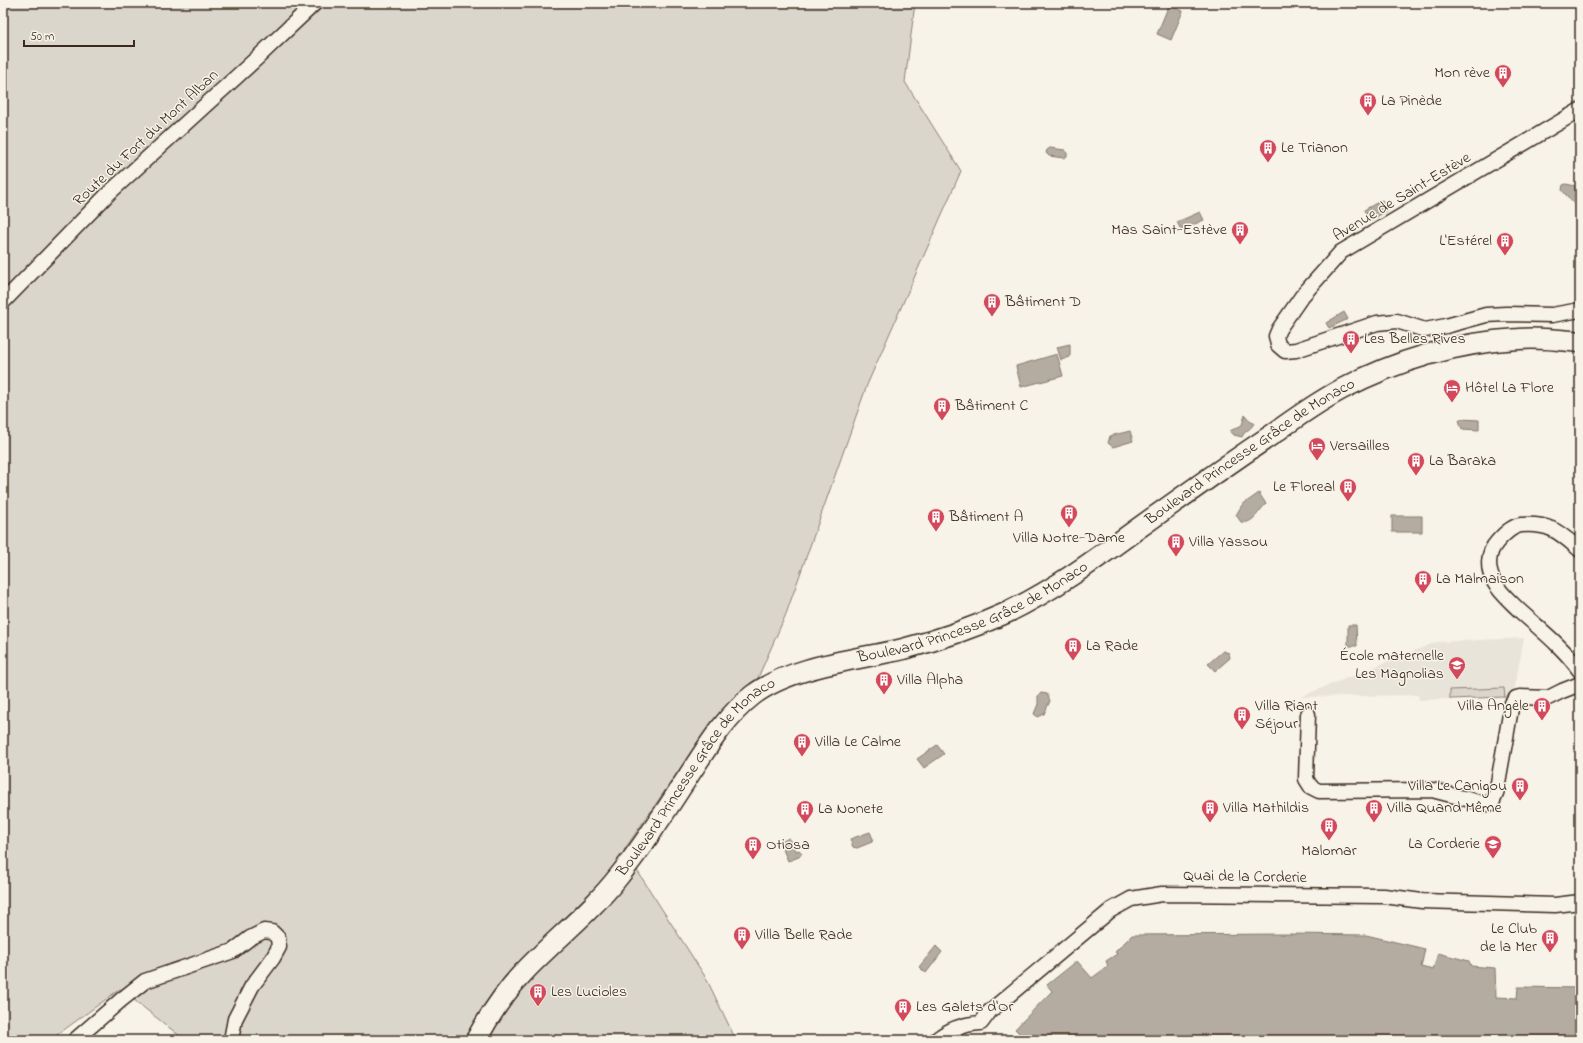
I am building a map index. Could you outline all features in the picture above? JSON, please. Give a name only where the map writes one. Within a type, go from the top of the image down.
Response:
[{"type":"main road","name":"Boulevard Princesse Grâce de Monaco","points":[[476,1040],[505,994],[523,973],[605,893],[622,873],[664,814],[722,727],[742,704],[769,685],[784,678],[822,667],[906,648],[953,634],[1003,614],[1034,599],[1085,567],[1226,466],[1301,415],[1342,389],[1382,371],[1435,354],[1490,342],[1519,339],[1547,339],[1580,342]]},
{"type":"street","name":"Route du Fort du Mont Alban","points":[[3,302],[108,194],[315,3]]},
{"type":"street","name":"Avenue de Saint-Estève","points":[[1580,110],[1342,252],[1302,296],[1279,328],[1276,336],[1278,346],[1285,351],[1296,350],[1378,323],[1397,321],[1424,330],[1446,326],[1486,315],[1552,315],[1580,310]]},
{"type":"street","points":[[1580,550],[1560,532],[1548,527],[1533,524],[1517,526],[1506,533],[1496,543],[1490,554],[1489,566],[1493,580],[1502,594],[1553,641],[1580,671]]},
{"type":"street","points":[[1308,714],[1306,780],[1311,787],[1318,791],[1428,789],[1486,804],[1492,803],[1496,794],[1512,703],[1516,698],[1520,697],[1548,698],[1580,684]]},
{"type":"street","name":"Quai de la Corderie","points":[[936,1040],[954,1029],[968,1023],[981,1023],[990,1011],[1046,963],[1111,910],[1131,899],[1162,894],[1384,896],[1414,901],[1555,905],[1580,902]]},
{"type":"street","points":[[75,1040],[145,981],[233,951],[250,938],[264,931],[272,932],[278,938],[279,947],[273,958],[252,986],[238,1012],[235,1019],[231,1040]]},
{"type":"shaded area","points":[[3,3],[915,3],[905,82],[961,171],[867,385],[786,614],[757,680],[711,724],[624,850],[706,978],[736,1040],[185,1040],[120,989],[50,1040],[3,1040]]},
{"type":"shaded area","points":[[1169,5],[1183,11],[1171,40],[1157,34]]},
{"type":"shaded area","points":[[1050,148],[1065,150],[1067,156],[1064,158],[1049,156],[1046,153]]},
{"type":"shaded area","points":[[1566,184],[1580,187],[1580,208],[1572,202],[1562,190],[1563,185]]},
{"type":"shaded area","points":[[1382,200],[1388,210],[1370,221],[1364,210]]},
{"type":"shaded area","points":[[1200,212],[1204,220],[1181,230],[1177,222]]},
{"type":"shaded area","points":[[1344,312],[1348,319],[1329,328],[1326,323]]},
{"type":"shaded area","points":[[1070,344],[1070,357],[1061,360],[1057,347]]},
{"type":"shaded area","points":[[1057,354],[1063,376],[1021,387],[1016,366]]},
{"type":"shaded area","points":[[1245,415],[1251,422],[1254,423],[1253,425],[1244,433],[1242,437],[1234,435],[1230,431],[1242,425]]},
{"type":"shaded area","points":[[1459,420],[1479,420],[1479,430],[1462,429]]},
{"type":"shaded area","points":[[1130,431],[1133,441],[1113,447],[1108,443],[1110,436]]},
{"type":"shaded area","points":[[1259,493],[1266,504],[1255,517],[1249,521],[1241,522],[1236,515],[1242,505]]},
{"type":"shaded area","points":[[1392,516],[1422,516],[1422,532],[1392,532]]},
{"type":"shaded area","points":[[1348,625],[1356,625],[1357,646],[1348,646]]},
{"type":"shaded area","points":[[1524,638],[1513,697],[1419,700],[1418,695],[1300,697],[1436,642]]},
{"type":"shaded area","points":[[1223,651],[1229,653],[1230,658],[1215,671],[1208,664]]},
{"type":"shaded area","points":[[1504,688],[1505,697],[1450,699],[1450,690]]},
{"type":"shaded area","points":[[1041,693],[1047,694],[1050,701],[1044,714],[1038,717],[1034,714],[1038,704],[1038,696]]},
{"type":"shaded area","points":[[937,745],[944,754],[924,768],[917,759]]},
{"type":"shaded area","points":[[870,832],[873,839],[872,842],[857,848],[853,847],[850,839]]},
{"type":"shaded area","points":[[789,838],[792,841],[796,851],[799,850],[802,853],[799,857],[788,861],[781,845],[783,841]]},
{"type":"shaded area","points":[[1132,935],[1366,935],[1425,949],[1421,967],[1433,970],[1438,953],[1469,961],[1471,966],[1495,968],[1496,997],[1517,998],[1518,987],[1580,988],[1580,1040],[1023,1040],[1023,1037],[1015,1029],[1052,991],[1047,985],[1077,961],[1092,978],[1108,966],[1106,961],[1117,954],[1115,952]]},
{"type":"shaded area","points":[[936,946],[942,952],[926,973],[919,967]]},
{"type":"place","name":"Mon rève","points":[[1503,88]]},
{"type":"place","name":"La Pinède","points":[[1368,116]]},
{"type":"place","name":"Le Trianon","points":[[1268,163]]},
{"type":"place","name":"Mas Saint-Estève","points":[[1240,245]]},
{"type":"place","name":"L'Estérel","points":[[1505,256]]},
{"type":"place","name":"Bâtiment D","points":[[992,317]]},
{"type":"place","name":"Les Belles Rives","points":[[1351,354]]},
{"type":"place","name":"Hôtel La Flore","points":[[1452,403]]},
{"type":"place","name":"Bâtiment C","points":[[942,421]]},
{"type":"place","name":"Versailles","points":[[1317,461]]},
{"type":"place","name":"La Baraka","points":[[1416,476]]},
{"type":"place","name":"Le Floreal","points":[[1348,502]]},
{"type":"place","name":"Villa Notre-Dame","points":[[1069,528]]},
{"type":"place","name":"Bâtiment A","points":[[936,532]]},
{"type":"place","name":"Villa Yassou","points":[[1176,557]]},
{"type":"place","name":"La Malmaison","points":[[1423,594]]},
{"type":"place","name":"La Rade","points":[[1073,661]]},
{"type":"place","name":"École maternelle Les Magnolias","points":[[1457,680]]},
{"type":"place","name":"Villa Alpha","points":[[884,695]]},
{"type":"place","name":"Villa Angèle","points":[[1542,721]]},
{"type":"place","name":"Villa Riant Séjour","points":[[1242,730]]},
{"type":"place","name":"Villa Le Calme","points":[[802,757]]},
{"type":"place","name":"Villa Le Canigou","points":[[1520,801]]},
{"type":"place","name":"Villa Mathildis","points":[[1210,823]]},
{"type":"place","name":"Villa Quand Même","points":[[1374,823]]},
{"type":"place","name":"La Nonete","points":[[805,824]]},
{"type":"place","name":"Malomar","points":[[1329,841]]},
{"type":"place","name":"La Corderie","points":[[1493,859]]},
{"type":"place","name":"Otiosa","points":[[753,860]]},
{"type":"place","name":"Villa Belle Rade","points":[[742,950]]},
{"type":"place","name":"Le Club de la Mer","points":[[1550,953]]},
{"type":"place","name":"Les Lucioles","points":[[538,1007]]},
{"type":"place","name":"Les Galets d'Or","points":[[903,1022]]}]
